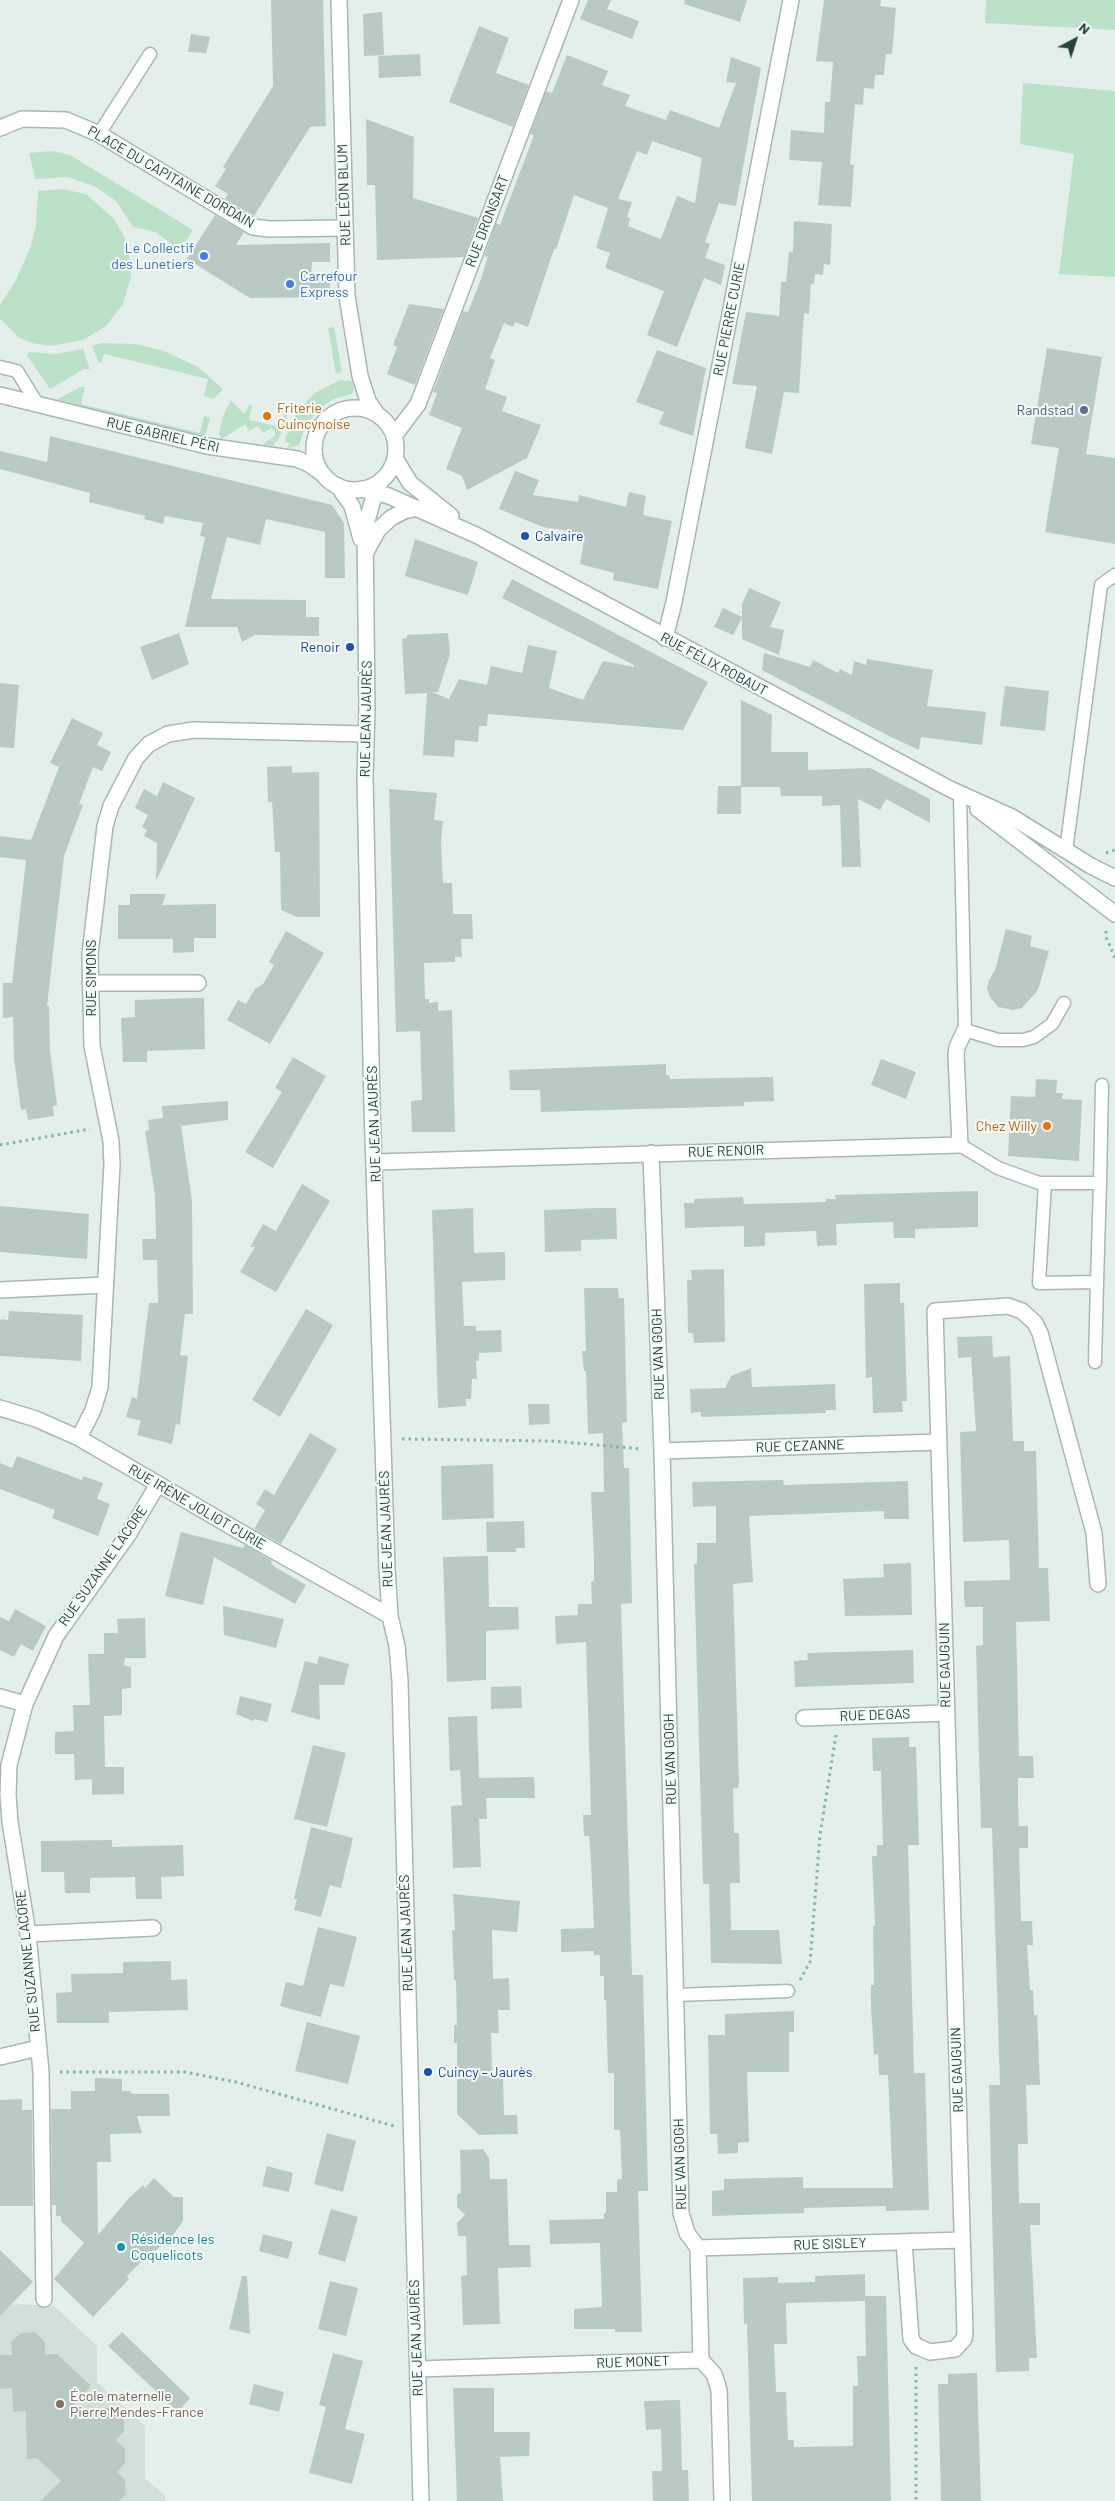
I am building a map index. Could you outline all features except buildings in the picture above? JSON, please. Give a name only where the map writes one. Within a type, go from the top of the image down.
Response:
[{"type":"street","name":"RUE LÉON BLUM","points":[[339,0],[347,296],[356,360],[365,395],[377,414]]},
{"type":"street","name":"RUE DRONSART","points":[[394,436],[418,404],[570,0]]},
{"type":"street","name":"RUE PIERRE CURIE","points":[[665,638],[676,593],[791,0]]},
{"type":"street","name":"PLACE DU CAPITAINE DORDAIN","points":[[0,128],[22,119],[54,118],[80,125],[99,134],[253,228],[345,228]]},
{"type":"street","name":"RUE GABRIEL PÉRI","points":[[0,395],[207,446],[297,458],[324,475]]},
{"type":"street","points":[[359,408],[377,414],[389,426],[394,436],[395,458],[391,468],[372,487],[350,489],[338,486],[324,475],[318,464],[315,452],[318,433],[325,422],[334,414],[346,409],[359,408]]},
{"type":"street","name":"RUE FÉLIX ROBAUT","points":[[395,458],[405,477],[418,491],[478,536]]},
{"type":"street","name":"RUE JEAN JAURÈS","points":[[338,486],[355,515],[364,556]]},
{"type":"street","name":"RUE FÉLIX ROBAUT","points":[[372,487],[478,536],[955,793],[1012,817],[1066,851],[1115,878]]},
{"type":"street","name":"RUE JEAN JAURÈS","points":[[372,487],[365,528],[364,556],[365,778],[383,1439],[390,1616],[400,1681],[421,2501]]},
{"type":"street","name":"RUE JEAN JAURÈS","points":[[364,556],[372,539],[385,523],[397,514],[418,508]]},
{"type":"street","name":"RUE SIMONS","points":[[79,1438],[93,1410],[100,1387],[112,1165],[108,1126],[93,1058],[90,983],[90,940],[105,826],[111,806],[131,764],[141,751],[158,738],[168,734],[194,730],[366,734]]},
{"type":"street","name":"RUE FÉLIX ROBAUT","points":[[955,793],[994,820],[1111,919]]},
{"type":"street","points":[[90,983],[198,983]]},
{"type":"street","points":[[960,1145],[956,1055],[957,1047],[965,1030]]},
{"type":"street","name":"RUE RENOIR","points":[[375,1162],[960,1145]]},
{"type":"street","name":"RUE VAN GOGH","points":[[651,1153],[662,1451],[681,2214],[687,2233],[698,2248],[701,2360]]},
{"type":"street","points":[[0,1290],[105,1285]]},
{"type":"street","name":"RUE GAUGUIN","points":[[916,2346],[930,2352],[950,2350],[960,2345],[964,2339],[936,1311],[1008,1306],[1022,1311],[1035,1323],[1040,1333],[1094,1533],[1098,1584]]},
{"type":"street","name":"RUE IRÈNE JOLIOT CURIE","points":[[0,1408],[36,1419],[79,1438],[390,1616]]},
{"type":"street","name":"RUE CEZANNE","points":[[662,1451],[939,1442]]},
{"type":"street","name":"RUE SUZANNE LACORE","points":[[44,2299],[41,2072],[28,1934],[8,1795],[12,1749],[25,1704],[40,1666],[63,1622],[124,1541],[158,1484]]},
{"type":"street","points":[[0,1697],[25,1704]]},
{"type":"street","name":"RUE DEGAS","points":[[804,1718],[946,1712]]},
{"type":"street","points":[[28,1934],[153,1928]]},
{"type":"street","points":[[0,2057],[38,2048]]},
{"type":"street","name":"RUE SISLEY","points":[[698,2248],[962,2240]]},
{"type":"street","points":[[904,2242],[909,2332],[916,2346]]},
{"type":"street","points":[[701,2360],[714,2374],[719,2390],[722,2501]]},
{"type":"street","name":"RUE MONET","points":[[418,2369],[701,2360]]},
{"type":"lane","points":[[99,134],[150,54]]},
{"type":"lane","points":[[0,367],[17,371],[38,405]]},
{"type":"lane","points":[[1066,851],[1101,585],[1115,575]]},
{"type":"lane","points":[[955,793],[965,1030],[998,1040],[1023,1040],[1034,1037],[1048,1027],[1059,1014],[1064,1003]]},
{"type":"lane","points":[[1095,1362],[1102,1085]]},
{"type":"lane","points":[[960,1145],[998,1168],[1045,1183],[1100,1183]]},
{"type":"lane","points":[[1045,1183],[1039,1283],[1097,1282]]},
{"type":"lane","points":[[676,1995],[788,1992]]},
{"type":"path","points":[[1107,852],[1115,850]]},
{"type":"path","points":[[1111,919],[1106,937],[1115,958]]},
{"type":"path","points":[[0,1146],[108,1126]]},
{"type":"path","points":[[383,1439],[552,1441],[662,1451]]},
{"type":"path","points":[[788,1992],[799,1982],[810,1962],[820,1836],[838,1717]]},
{"type":"path","points":[[41,2072],[186,2072],[236,2082],[411,2131]]},
{"type":"path","points":[[916,2346],[916,2501]]},
{"type":"shaded area","name":"École maternelle Pierre Mendes-France","points":[[12,2304],[54,2306],[97,2346],[97,2382],[145,2426],[145,2478],[165,2496],[165,2501],[0,2501],[0,2315]]},
{"type":"green space","points":[[986,0],[1115,0],[1115,30],[985,23]]},
{"type":"green space","points":[[1023,83],[1115,91],[1115,277],[1059,274],[1074,154],[1020,144]]},
{"type":"green space","points":[[52,151],[70,155],[193,230],[178,253],[169,242],[155,232],[133,227],[116,201],[94,186],[67,177],[35,179],[29,153]]},
{"type":"green space","points":[[62,189],[86,194],[114,219],[123,234],[129,250],[131,277],[123,304],[106,326],[83,340],[51,346],[32,343],[18,337],[0,319],[0,305],[16,280],[31,246],[36,224],[38,191]]},
{"type":"green space","points":[[334,327],[342,372],[336,374],[328,328]]},
{"type":"green space","points":[[101,343],[136,344],[164,351],[198,367],[223,389],[214,399],[204,396],[208,379],[104,354],[101,363],[98,362],[92,346]]},
{"type":"green space","points":[[83,349],[90,369],[84,369],[50,389],[27,355],[28,352],[56,354]]},
{"type":"green space","points":[[340,380],[352,381],[354,389],[352,394],[334,399],[320,408],[306,425],[299,445],[288,448],[289,443],[285,442],[286,437],[298,410],[315,393]]},
{"type":"green space","points":[[80,387],[85,387],[81,404],[200,433],[204,416],[210,418],[205,437],[56,400]]},
{"type":"green space","points":[[231,400],[244,414],[250,404],[252,406],[249,420],[281,427],[284,412],[288,413],[278,441],[275,441],[274,446],[263,444],[276,435],[272,428],[263,433],[258,426],[249,431],[245,424],[221,438],[219,433],[224,413]]},
{"type":"place","name":"Le Collectif des Lunetiers","points":[[204,256]]},
{"type":"place","name":"Carrefour Express","points":[[290,284]]},
{"type":"place","name":"Randstad","points":[[1084,410]]},
{"type":"place","name":"Friterie Cuincynoise","points":[[267,416]]},
{"type":"place","name":"Calvaire","points":[[525,536]]},
{"type":"place","name":"Renoir","points":[[350,647]]},
{"type":"place","name":"Chez Willy","points":[[1047,1126]]},
{"type":"place","name":"Cuincy – Jaurès","points":[[428,2072]]},
{"type":"place","name":"Résidence les Coquelicots","points":[[121,2247]]},
{"type":"place","name":"École maternelle Pierre Mendes-France","points":[[60,2404]]}]
